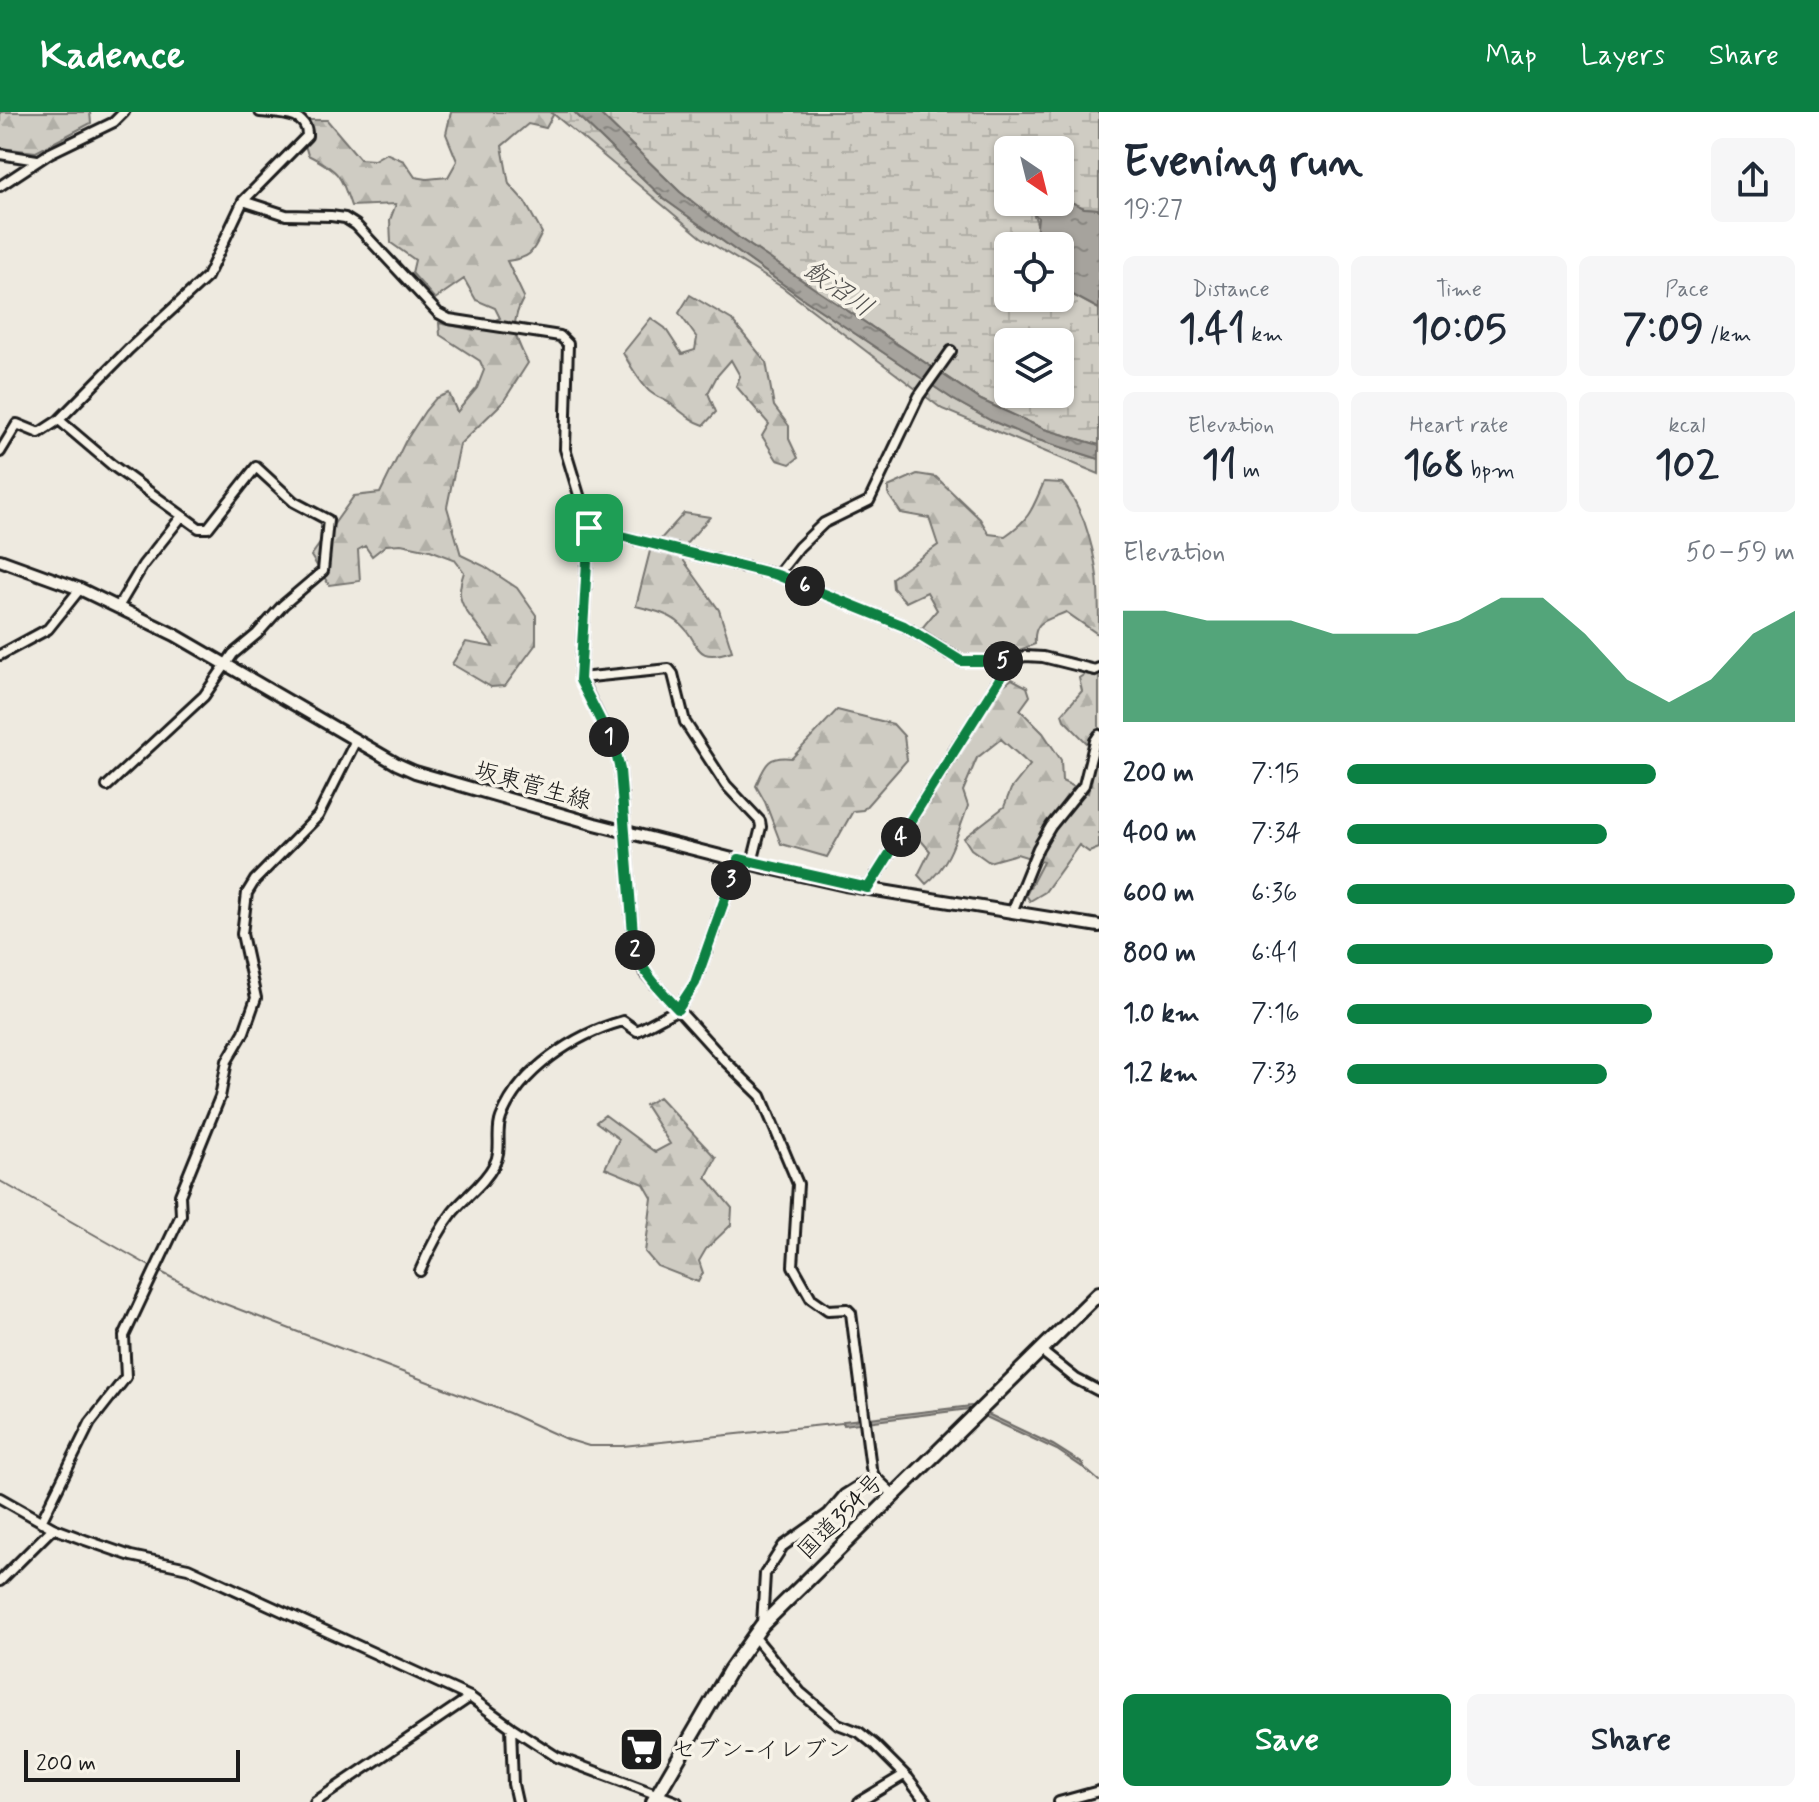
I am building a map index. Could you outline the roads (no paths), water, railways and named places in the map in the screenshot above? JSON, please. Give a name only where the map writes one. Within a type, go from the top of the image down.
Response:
[{"type":"highway","name":"国道354号","points":[[655,1798],[753,1635],[1099,1293]]},
{"type":"main road","name":"坂東菅生線","points":[[0,560],[80,589],[118,607],[226,664],[415,772],[752,863],[868,888],[1099,926]]},
{"type":"street","points":[[0,186],[38,160],[114,122],[124,112]]},
{"type":"street","points":[[0,452],[17,424],[39,433],[59,420],[129,349],[207,277],[243,201],[307,136],[303,118],[295,114],[260,112]]},
{"type":"street","points":[[0,154],[38,160]]},
{"type":"street","points":[[243,201],[295,217],[345,218],[356,225],[438,313],[449,319],[560,336],[568,344],[565,449],[589,528],[580,678],[615,749],[621,783],[636,955],[645,973],[761,1096],[798,1184],[793,1266],[811,1298],[828,1310],[847,1309],[851,1313],[871,1468],[874,1476],[893,1494]]},
{"type":"street","points":[[777,575],[799,547],[824,523],[869,501],[919,396],[950,353]]},
{"type":"street","points":[[59,420],[112,465],[199,528],[208,528],[256,467],[294,502],[328,520],[323,571],[233,654],[204,696],[107,786]]},
{"type":"street","points":[[118,607],[143,565],[182,516]]},
{"type":"street","points":[[589,528],[777,575],[904,626],[961,661],[1011,661],[1025,656],[1043,657],[1098,672]]},
{"type":"street","points":[[0,655],[48,629],[80,589]]},
{"type":"street","points":[[868,888],[1011,661]]},
{"type":"street","points":[[580,678],[669,669],[685,722],[726,785],[760,821],[752,863]]},
{"type":"street","points":[[1012,912],[1038,848],[1051,826],[1084,785],[1099,735]]},
{"type":"street","points":[[41,1522],[90,1423],[126,1377],[124,1336],[181,1215],[180,1195],[220,1097],[227,1061],[244,1032],[256,998],[242,934],[247,893],[255,880],[318,816],[356,740]]},
{"type":"street","points":[[420,1271],[434,1240],[453,1212],[493,1167],[500,1152],[500,1121],[507,1105],[541,1062],[599,1028],[623,1021],[637,1031],[678,1009],[695,983],[739,859]]},
{"type":"street","points":[[1040,1350],[1076,1379],[1099,1391]]},
{"type":"street","points":[[762,1625],[765,1574],[783,1546],[828,1514],[844,1495],[874,1476]]},
{"type":"street","points":[[0,1498],[53,1528],[131,1556],[188,1568],[470,1697],[557,1757],[655,1798],[677,1802]]},
{"type":"street","points":[[0,1581],[53,1528]]},
{"type":"street","points":[[753,1635],[800,1692],[838,1724],[859,1732],[904,1775],[926,1802]]},
{"type":"street","points":[[315,1802],[470,1697]]},
{"type":"street","points":[[511,1727],[513,1784],[517,1802]]},
{"type":"street","points":[[859,1802],[904,1775]]},
{"type":"street","points":[[1059,1802],[1099,1791]]},
{"type":"water","points":[[574,112],[598,112],[680,192],[739,238],[981,400],[1044,429],[1099,445],[1099,459],[1032,438],[954,400],[805,300],[664,199]]},
{"type":"water","points":[[1074,203],[1099,209],[1099,309],[1074,296],[1074,232],[1036,232],[1036,216],[1074,216]]},
{"type":"water","points":[[971,1406],[1053,1445],[1083,1464],[1082,1467],[1057,1450],[969,1409],[844,1425],[843,1421]]},
{"type":"waterway","points":[[0,1181],[153,1268]]},
{"type":"waterway","points":[[159,1271],[212,1299],[589,1446],[623,1446],[842,1423]]},
{"type":"waterway","points":[[1082,1466],[1099,1481]]},
{"type":"place","name":"セブン-イレブン","points":[[641,1749]]},
{"type":"water label","name":"飯沼川","points":[[839,288]]}]
